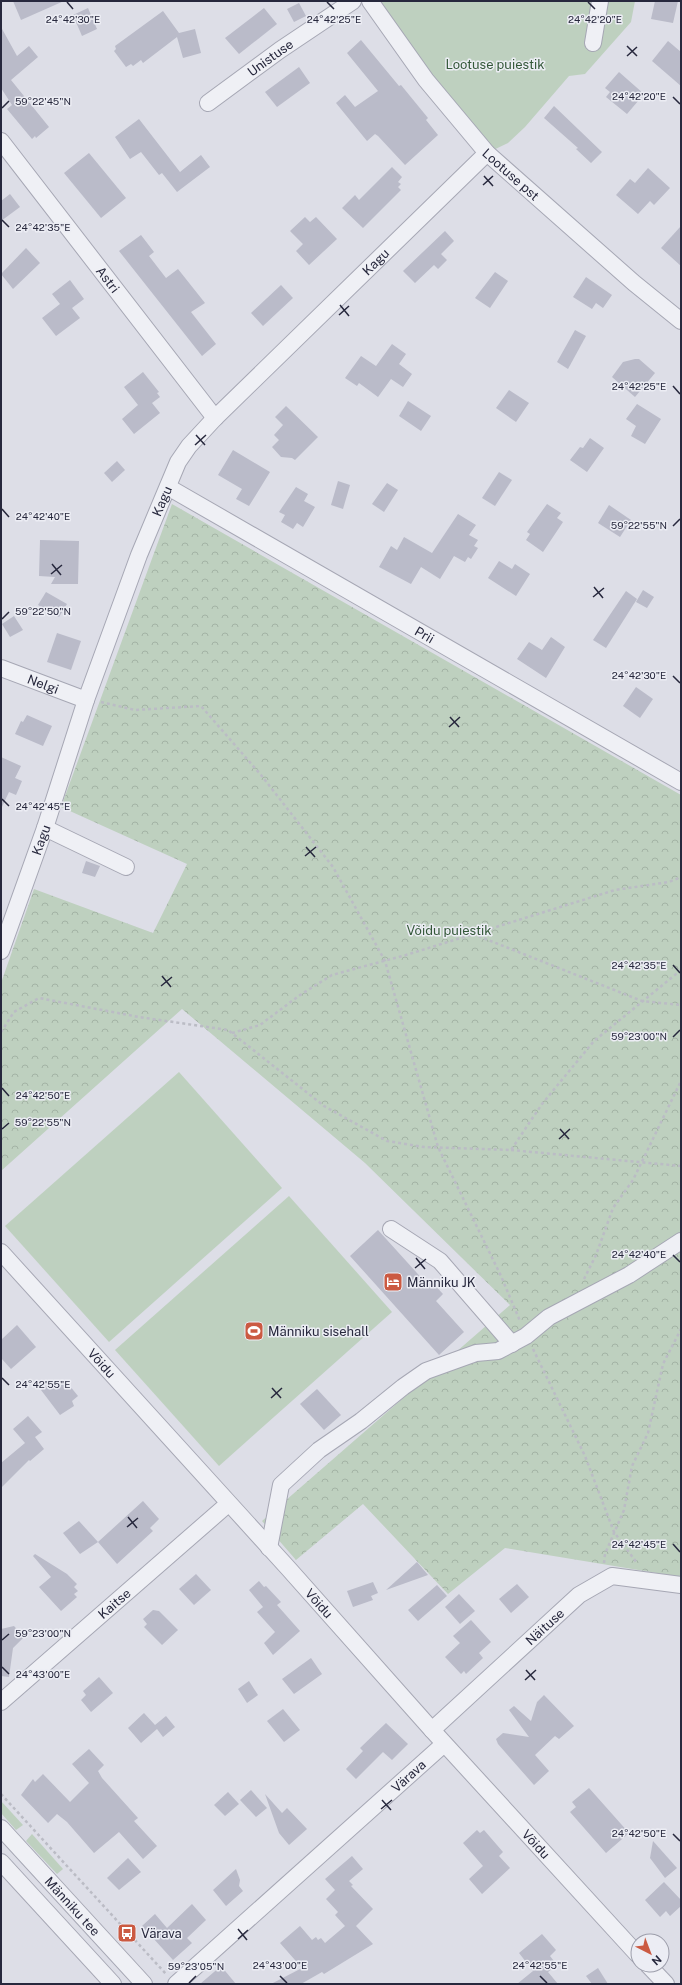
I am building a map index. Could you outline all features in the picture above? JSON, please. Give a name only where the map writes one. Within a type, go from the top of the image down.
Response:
[{"type":"street","name":"Unistuse","points":[[208,103],[280,50],[353,1]]},
{"type":"street","name":"Lootuse pst","points":[[370,1],[426,80],[487,153],[634,283],[681,321]]},
{"type":"street","points":[[593,43],[600,1]]},
{"type":"street","name":"Astri","points":[[1,141],[215,418]]},
{"type":"street","name":"Kagu","points":[[1,951],[45,828],[86,700],[138,555],[178,462],[189,446],[215,418],[487,153]]},
{"type":"street","name":"Prii","points":[[168,487],[681,782]]},
{"type":"street","name":"Nelgi","points":[[1,668],[86,700]]},
{"type":"street","points":[[45,828],[126,867]]},
{"type":"street","points":[[391,1228],[440,1261],[519,1340]]},
{"type":"street","points":[[269,1548],[281,1485],[320,1450],[426,1371],[476,1353],[498,1351],[519,1340],[549,1317],[629,1275],[681,1241]]},
{"type":"street","name":"Võidu","points":[[1,1252],[444,1744],[630,1946]]},
{"type":"street","name":"Kaitse","points":[[1,1702],[228,1504]]},
{"type":"street","name":"Näituse","points":[[432,1730],[579,1595],[612,1576],[681,1585]]},
{"type":"street","name":"Värava","points":[[176,1984],[444,1744]]},
{"type":"street","name":"Männiku tee","points":[[1,1828],[144,1984]]},
{"type":"street","name":"Männiku tee","points":[[1,1862],[113,1984]]},
{"type":"street","points":[[656,1973],[666,1984]]},
{"type":"path","points":[[86,700],[135,710],[201,706],[261,775],[333,867],[385,961],[438,1148],[501,1276],[519,1340],[585,1456],[614,1532],[650,1581]]},
{"type":"path","points":[[232,1033],[260,1025],[300,995],[332,975],[385,961],[615,890],[669,882],[681,877]]},
{"type":"path","points":[[473,934],[642,1001],[681,1005]]},
{"type":"path","points":[[511,1150],[542,1104],[594,1041],[681,970]]},
{"type":"path","points":[[1,1032],[14,1012],[39,998],[140,1017],[228,1030],[324,1106],[387,1141],[438,1148],[511,1150],[681,1166]]},
{"type":"path","points":[[572,1305],[596,1255],[614,1208],[633,1180],[681,1081]]},
{"type":"path","points":[[603,1582],[605,1554],[624,1510],[632,1466],[648,1433],[663,1364],[681,1329]]},
{"type":"path","points":[[1,1794],[127,1933],[176,1984]]},
{"type":"green space","name":"Lootuse puiestik","points":[[370,1],[635,1],[631,22],[585,74],[569,76],[525,127],[508,143],[487,153]]},
{"type":"green space","name":"Võidu puiestik","points":[[172,504],[681,795],[681,1577],[505,1548],[448,1594],[363,1504],[296,1560],[262,1521],[510,1305],[365,1163],[182,1009],[1,1171],[1,983],[34,889],[153,933],[187,864],[61,807]]},
{"type":"green space","points":[[179,1072],[282,1188],[109,1342],[5,1226]]},
{"type":"green space","name":"Männiku sisehall","points":[[289,1196],[392,1312],[219,1466],[115,1350]]},
{"type":"green space","points":[[1,1801],[23,1825],[16,1830],[1,1813]]},
{"type":"green space","points":[[32,1834],[63,1869],[57,1874],[26,1841]]},
{"type":"building","points":[[13,1],[64,1],[21,20]]},
{"type":"building","points":[[655,1],[678,1],[673,23],[651,19]]},
{"type":"building","points":[[299,3],[306,16],[294,22],[287,9]]},
{"type":"building","points":[[88,8],[97,29],[82,36],[73,15]]},
{"type":"building","points":[[264,8],[277,24],[239,54],[225,38]]},
{"type":"building","points":[[163,11],[179,33],[195,29],[201,53],[183,58],[177,37],[143,63],[141,60],[133,66],[131,64],[126,67],[114,51],[116,49],[115,46]]},
{"type":"building","points":[[1,27],[17,56],[29,46],[38,57],[11,80],[49,127],[36,138],[35,136],[32,139],[7,109],[12,105],[1,88]]},
{"type":"building","points":[[361,40],[428,118],[426,120],[438,135],[405,165],[375,134],[367,141],[336,103],[345,95],[355,107],[378,91],[347,53]]},
{"type":"building","points":[[668,41],[681,52],[681,86],[652,61]]},
{"type":"building","points":[[299,67],[310,83],[277,107],[265,92]]},
{"type":"building","points":[[619,72],[644,94],[627,114],[606,97],[610,92],[605,88]]},
{"type":"building","points":[[554,106],[602,152],[591,163],[576,149],[578,148],[544,118]]},
{"type":"building","points":[[139,119],[180,172],[201,155],[210,167],[177,192],[162,173],[159,175],[141,152],[130,159],[115,137]]},
{"type":"building","points":[[89,153],[126,198],[101,218],[64,173]]},
{"type":"building","points":[[392,167],[402,177],[398,182],[401,184],[398,187],[401,190],[363,228],[342,208],[355,195],[359,200]]},
{"type":"building","points":[[648,168],[670,188],[654,205],[650,201],[638,214],[616,195],[630,179],[635,183]]},
{"type":"building","points":[[10,194],[20,207],[1,221],[1,201]]},
{"type":"building","points":[[305,217],[310,222],[316,217],[337,239],[309,265],[296,251],[303,244],[290,231]]},
{"type":"building","points":[[681,226],[681,266],[661,248]]},
{"type":"building","points":[[445,231],[454,241],[441,254],[447,260],[438,269],[434,265],[415,283],[403,271]]},
{"type":"building","points":[[141,235],[154,252],[149,256],[166,278],[178,269],[205,303],[191,312],[216,344],[202,356],[119,251]]},
{"type":"building","points":[[26,248],[40,263],[13,289],[1,274]]},
{"type":"building","points":[[495,272],[508,281],[490,308],[475,298]]},
{"type":"building","points":[[586,277],[612,295],[603,308],[596,303],[592,309],[573,297]]},
{"type":"building","points":[[70,280],[84,299],[72,308],[80,318],[56,336],[42,318],[60,304],[52,294]]},
{"type":"building","points":[[281,285],[293,298],[263,326],[251,313]]},
{"type":"building","points":[[575,330],[586,336],[568,369],[557,362]]},
{"type":"building","points":[[392,344],[406,354],[399,364],[412,374],[403,387],[391,379],[378,397],[359,383],[357,386],[345,378],[361,356],[376,366]]},
{"type":"building","points":[[639,359],[655,373],[635,397],[612,377],[623,362]]},
{"type":"building","points":[[143,372],[159,392],[157,393],[160,397],[152,403],[160,413],[134,434],[122,419],[138,405],[124,387]]},
{"type":"building","points":[[509,390],[529,403],[516,422],[496,408]]},
{"type":"building","points":[[408,401],[431,416],[421,431],[399,416]]},
{"type":"building","points":[[637,404],[661,419],[645,444],[631,436],[636,426],[626,419]]},
{"type":"building","points":[[286,406],[318,437],[295,460],[292,458],[281,457],[272,447],[279,440],[274,435],[283,425],[275,417]]},
{"type":"building","points":[[590,438],[604,448],[587,472],[570,460],[580,447],[583,448]]},
{"type":"building","points":[[233,450],[270,472],[249,506],[236,499],[242,489],[218,475]]},
{"type":"building","points":[[117,461],[125,470],[112,482],[104,473]]},
{"type":"building","points":[[499,472],[512,480],[495,506],[482,498]]},
{"type":"building","points":[[338,481],[350,485],[343,509],[331,505]]},
{"type":"building","points":[[387,483],[398,490],[384,512],[372,504]]},
{"type":"building","points":[[296,487],[308,494],[304,501],[315,507],[303,527],[297,523],[293,529],[281,522],[285,515],[279,512]]},
{"type":"building","points":[[547,504],[561,513],[557,518],[563,522],[543,552],[526,540],[530,534],[527,532]]},
{"type":"building","points":[[609,505],[631,520],[620,537],[598,523]]},
{"type":"building","points":[[458,514],[476,525],[469,535],[478,540],[474,546],[478,548],[471,559],[468,557],[465,562],[454,556],[440,579],[421,567],[411,584],[379,567],[391,546],[397,550],[404,537],[432,553]]},
{"type":"building","points":[[40,540],[79,541],[78,584],[51,584],[55,577],[39,576]]},
{"type":"building","points":[[499,561],[512,569],[515,564],[530,574],[516,596],[488,578]]},
{"type":"building","points":[[643,590],[654,597],[647,608],[636,602]]},
{"type":"building","points":[[626,591],[637,599],[606,648],[593,640]]},
{"type":"building","points":[[46,592],[67,604],[59,617],[38,605]]},
{"type":"building","points":[[14,616],[23,630],[10,637],[2,624]]},
{"type":"building","points":[[57,633],[81,641],[71,670],[47,662]]},
{"type":"building","points":[[551,637],[565,647],[546,678],[517,659],[529,642],[542,650]]},
{"type":"building","points":[[636,687],[653,699],[640,718],[623,706]]},
{"type":"building","points":[[27,715],[52,726],[43,746],[15,734],[21,721],[23,722]]},
{"type":"building","points":[[1,757],[21,766],[15,778],[22,781],[16,795],[9,792],[1,809]]},
{"type":"building","points":[[86,861],[100,866],[95,877],[82,873]]},
{"type":"building","points":[[378,1230],[426,1283],[430,1280],[443,1294],[436,1301],[464,1332],[439,1355],[350,1256]]},
{"type":"building","points":[[17,1325],[36,1347],[11,1369],[1,1358],[1,1340]]},
{"type":"building","points":[[65,1380],[78,1396],[72,1401],[74,1406],[60,1415],[41,1390],[52,1381],[55,1386]]},
{"type":"building","points":[[317,1389],[341,1415],[324,1430],[300,1404]]},
{"type":"building","points":[[28,1416],[42,1432],[35,1437],[44,1449],[30,1461],[29,1460],[1,1488],[1,1463],[25,1443],[13,1429]]},
{"type":"building","points":[[143,1501],[159,1519],[150,1528],[153,1531],[117,1564],[98,1542]]},
{"type":"building","points":[[79,1521],[98,1542],[80,1554],[63,1533]]},
{"type":"building","points":[[35,1554],[67,1574],[77,1584],[74,1587],[78,1591],[74,1594],[77,1597],[61,1611],[39,1587],[51,1577],[33,1556]]},
{"type":"building","points":[[417,1562],[428,1575],[386,1590]]},
{"type":"building","points":[[196,1574],[211,1590],[194,1605],[179,1589]]},
{"type":"building","points":[[259,1581],[264,1587],[266,1586],[281,1602],[277,1605],[300,1631],[273,1655],[264,1643],[275,1632],[257,1612],[263,1607],[249,1590]]},
{"type":"building","points":[[373,1582],[378,1593],[371,1596],[373,1600],[353,1607],[347,1591]]},
{"type":"building","points":[[517,1584],[529,1597],[511,1613],[499,1599]]},
{"type":"building","points":[[437,1585],[447,1596],[418,1621],[408,1610]]},
{"type":"building","points":[[459,1594],[475,1611],[460,1624],[445,1607]]},
{"type":"building","points":[[153,1610],[159,1611],[178,1630],[162,1645],[144,1627],[147,1624],[143,1619]]},
{"type":"building","points":[[471,1620],[491,1642],[479,1653],[483,1658],[466,1674],[464,1671],[461,1674],[445,1657],[460,1643],[453,1636]]},
{"type":"building","points":[[14,1626],[24,1637],[13,1648],[9,1677],[1,1676],[1,1629]]},
{"type":"building","points":[[311,1658],[322,1674],[294,1694],[282,1679]]},
{"type":"building","points":[[99,1677],[113,1693],[91,1712],[81,1700],[86,1695],[83,1691]]},
{"type":"building","points":[[249,1681],[258,1695],[247,1703],[238,1689]]},
{"type":"building","points":[[544,1695],[574,1726],[559,1739],[555,1736],[535,1755],[549,1771],[534,1785],[498,1744],[496,1739],[503,1733],[529,1737],[509,1710],[514,1706],[531,1721],[537,1702]]},
{"type":"building","points":[[283,1709],[300,1730],[284,1742],[267,1721]]},
{"type":"building","points":[[144,1713],[155,1725],[166,1716],[175,1727],[163,1737],[157,1729],[141,1743],[128,1728]]},
{"type":"building","points":[[386,1723],[408,1744],[392,1760],[383,1752],[356,1779],[346,1769],[363,1751],[360,1748]]},
{"type":"building","points":[[89,1749],[104,1765],[98,1771],[102,1778],[138,1818],[134,1821],[157,1846],[143,1859],[119,1832],[94,1853],[67,1822],[57,1814],[48,1823],[21,1795],[33,1779],[35,1782],[43,1774],[70,1802],[89,1783],[72,1764]]},
{"type":"building","points":[[589,1788],[629,1833],[606,1853],[570,1812],[576,1807],[572,1802]]},
{"type":"building","points":[[251,1790],[267,1808],[256,1817],[240,1800]]},
{"type":"building","points":[[228,1792],[239,1804],[225,1816],[214,1805]]},
{"type":"building","points":[[265,1794],[282,1813],[287,1808],[307,1829],[289,1845],[279,1833]]},
{"type":"building","points":[[477,1830],[480,1833],[484,1830],[503,1852],[499,1856],[510,1868],[482,1894],[469,1879],[483,1866],[463,1843]]},
{"type":"building","points":[[653,1841],[677,1868],[665,1878],[650,1858]]},
{"type":"building","points":[[352,1856],[363,1869],[349,1881],[353,1885],[351,1886],[373,1909],[356,1926],[373,1944],[324,1974],[322,1972],[301,1984],[271,1984],[302,1968],[280,1943],[300,1926],[312,1940],[316,1937],[318,1940],[321,1938],[325,1943],[345,1926],[335,1915],[338,1912],[326,1899],[335,1890],[325,1879]]},
{"type":"building","points":[[128,1858],[141,1872],[119,1890],[107,1878]]},
{"type":"building","points":[[236,1869],[240,1880],[239,1886],[243,1891],[226,1906],[213,1890]]},
{"type":"building","points":[[664,1882],[681,1900],[681,1906],[670,1916],[666,1911],[660,1917],[645,1900]]},
{"type":"building","points":[[192,1904],[206,1920],[187,1938],[192,1943],[173,1960],[142,1926],[155,1914],[167,1928]]},
{"type":"building","points":[[542,1934],[556,1950],[550,1956],[557,1965],[548,1972],[558,1984],[517,1984],[533,1971],[519,1953]]},
{"type":"building","points":[[221,1966],[236,1984],[200,1984]]},
{"type":"building","points":[[598,1968],[608,1984],[592,1984],[586,1976]]},
{"type":"place","name":"Männiku JK","points":[[393,1282]]},
{"type":"place","name":"Männiku sisehall","points":[[254,1331]]},
{"type":"place","name":"Värava","points":[[127,1933]]}]
